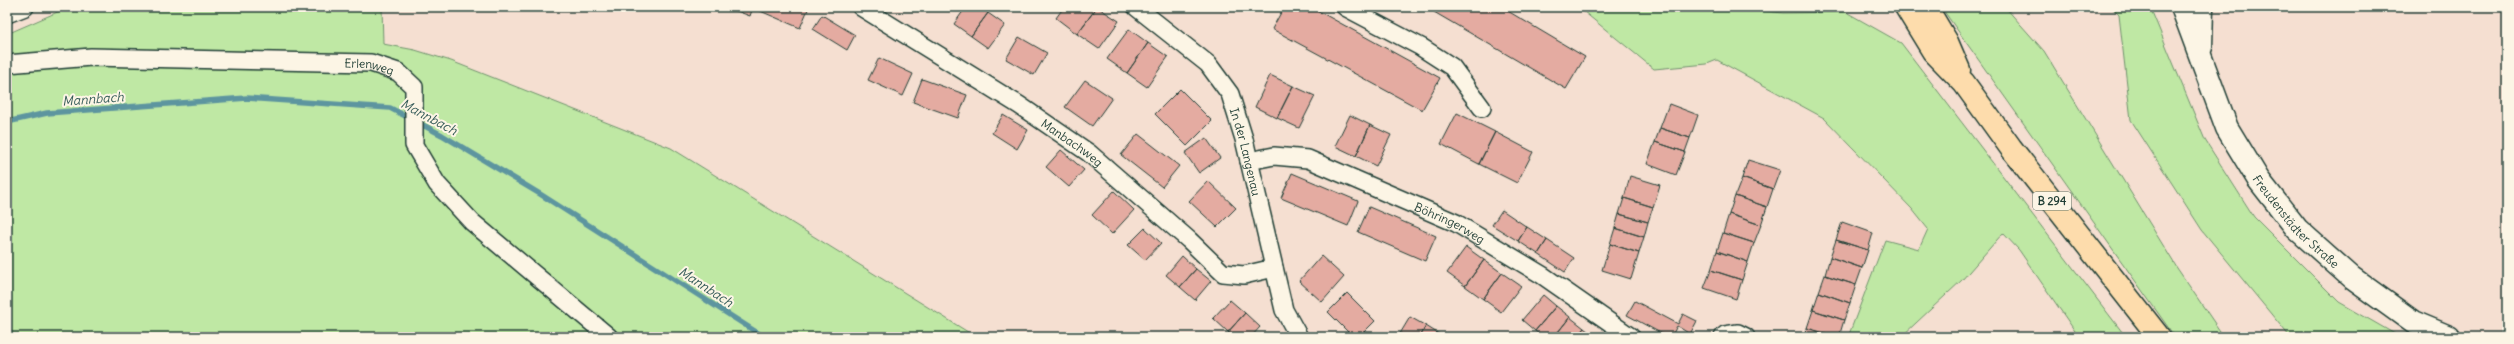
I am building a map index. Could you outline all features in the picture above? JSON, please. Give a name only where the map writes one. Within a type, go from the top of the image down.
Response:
[{"type":"main road","name":"B 294","points":[[1910,9],[1947,42],[1964,83],[2011,148],[2159,337]]},
{"type":"street","points":[[7,14],[25,7]]},
{"type":"street","name":"Manbachweg","points":[[861,7],[1019,105],[1090,153],[1189,240],[1223,273],[1244,275],[1274,268]]},
{"type":"street","name":"In der Langenau","points":[[1136,7],[1208,64],[1230,94],[1249,161],[1284,310],[1297,335]]},
{"type":"street","points":[[1345,7],[1421,47],[1452,67],[1482,108]]},
{"type":"street","name":"Freudenstädter Straße","points":[[2182,7],[2227,128],[2258,179],[2297,229],[2358,283],[2413,322],[2449,337]]},
{"type":"street","name":"Freudenstädter Straße","points":[[2201,56],[2202,7]]},
{"type":"street","name":"Erlenweg","points":[[7,64],[91,57],[371,63],[398,72],[414,87],[416,106],[414,145],[436,184],[472,222],[609,337]]},
{"type":"street","name":"Böhringerweg","points":[[1249,161],[1274,156],[1308,159],[1456,223],[1542,275],[1631,337]]},
{"type":"street","points":[[1723,337],[1725,335],[1738,333],[1746,337]]},
{"type":"green space","points":[[69,7],[382,7],[383,44],[415,50],[451,61],[671,148],[976,337],[7,337],[7,34]]},
{"type":"green space","points":[[1578,7],[1731,7],[1783,13],[1846,12],[1901,43],[2126,337],[2079,337],[2019,250],[2003,233],[1962,280],[1901,337],[1848,337],[1885,240],[1919,249],[1928,229],[1912,209],[1824,118],[1717,60],[1707,64],[1654,69]]},
{"type":"green space","points":[[1941,7],[2005,7],[2044,51],[2177,268],[2224,337],[2175,337]]},
{"type":"green space","points":[[2111,7],[2150,7],[2205,140],[2254,217],[2339,302],[2400,337],[2290,337],[2202,230],[2131,120],[2119,15]]},
{"type":"building","points":[[726,7],[753,7],[750,16]]},
{"type":"building","points":[[759,7],[809,7],[800,28],[758,10]]},
{"type":"building","points":[[966,7],[979,7],[988,13],[971,36],[954,24]]},
{"type":"building","points":[[1064,7],[1097,7],[1077,34],[1056,18]]},
{"type":"building","points":[[1097,7],[1119,21],[1099,49],[1077,34]]},
{"type":"building","points":[[1284,7],[1311,7],[1440,78],[1422,110],[1272,29]]},
{"type":"building","points":[[1437,7],[1501,7],[1585,57],[1566,89],[1434,12]]},
{"type":"building","points":[[988,13],[1005,25],[988,48],[971,36]]},
{"type":"building","points":[[822,15],[855,35],[847,50],[813,29]]},
{"type":"building","points":[[1129,29],[1148,43],[1127,73],[1107,59]]},
{"type":"building","points":[[1019,37],[1047,53],[1034,75],[1006,59]]},
{"type":"building","points":[[1148,43],[1168,57],[1147,87],[1127,73]]},
{"type":"building","points":[[879,58],[913,74],[903,96],[868,80]]},
{"type":"building","points":[[1270,75],[1293,86],[1277,118],[1255,107]]},
{"type":"building","points":[[922,79],[967,95],[958,118],[913,102]]},
{"type":"building","points":[[1085,80],[1112,98],[1092,126],[1065,107]]},
{"type":"building","points":[[1293,86],[1315,96],[1299,128],[1277,118]]},
{"type":"building","points":[[1180,89],[1212,121],[1187,146],[1155,114]]},
{"type":"building","points":[[1669,104],[1698,115],[1690,138],[1660,128]]},
{"type":"building","points":[[1457,113],[1495,132],[1479,164],[1441,144]]},
{"type":"building","points":[[1003,115],[1028,130],[1017,149],[992,133]]},
{"type":"building","points":[[1350,115],[1370,125],[1356,156],[1335,146]]},
{"type":"building","points":[[1370,125],[1391,135],[1376,166],[1356,156]]},
{"type":"building","points":[[1660,128],[1690,138],[1685,152],[1655,142]]},
{"type":"building","points":[[1495,132],[1533,152],[1517,183],[1479,164]]},
{"type":"building","points":[[1138,134],[1179,166],[1162,187],[1121,155]]},
{"type":"building","points":[[1206,138],[1220,158],[1199,173],[1185,153]]},
{"type":"building","points":[[1655,142],[1685,152],[1676,175],[1647,164]]},
{"type":"building","points":[[1061,150],[1084,170],[1069,187],[1046,167]]},
{"type":"building","points":[[1748,160],[1780,170],[1773,189],[1742,178]]},
{"type":"building","points":[[1292,173],[1358,201],[1348,226],[1281,198]]},
{"type":"building","points":[[1630,176],[1660,185],[1653,207],[1624,198]]},
{"type":"building","points":[[1742,178],[1773,189],[1767,207],[1735,196]]},
{"type":"building","points":[[1208,181],[1236,208],[1217,227],[1189,201]]},
{"type":"building","points":[[1114,191],[1134,210],[1112,234],[1092,215]]},
{"type":"building","points":[[1735,196],[1767,207],[1761,225],[1729,214]]},
{"type":"building","points":[[1624,198],[1653,207],[1648,222],[1619,214]]},
{"type":"building","points":[[1369,207],[1436,236],[1425,261],[1358,232]]},
{"type":"building","points":[[1502,210],[1527,227],[1518,241],[1492,225]]},
{"type":"building","points":[[1619,214],[1648,222],[1644,237],[1615,228]]},
{"type":"building","points":[[1729,214],[1761,225],[1754,243],[1723,233]]},
{"type":"building","points":[[1842,222],[1873,233],[1868,250],[1836,240]]},
{"type":"building","points":[[1527,227],[1547,240],[1538,254],[1518,241]]},
{"type":"building","points":[[1145,228],[1161,243],[1145,260],[1128,245]]},
{"type":"building","points":[[1615,228],[1644,237],[1639,253],[1610,244]]},
{"type":"building","points":[[1723,233],[1754,243],[1748,262],[1717,251]]},
{"type":"building","points":[[1547,240],[1574,258],[1565,272],[1538,254]]},
{"type":"building","points":[[1836,240],[1868,250],[1862,268],[1830,257]]},
{"type":"building","points":[[1610,244],[1639,253],[1631,279],[1602,270]]},
{"type":"building","points":[[1466,247],[1484,260],[1465,286],[1447,273]]},
{"type":"building","points":[[1717,251],[1748,262],[1742,280],[1711,270]]},
{"type":"building","points":[[1182,256],[1196,269],[1180,287],[1166,275]]},
{"type":"building","points":[[1321,256],[1344,277],[1322,302],[1299,281]]},
{"type":"building","points":[[1830,257],[1862,268],[1856,285],[1825,275]]},
{"type":"building","points":[[1484,260],[1502,273],[1483,299],[1465,286]]},
{"type":"building","points":[[1196,269],[1211,281],[1195,300],[1180,287]]},
{"type":"building","points":[[1711,270],[1742,280],[1736,299],[1704,288]]},
{"type":"building","points":[[1502,273],[1521,286],[1501,312],[1483,299]]},
{"type":"building","points":[[1825,275],[1856,285],[1850,303],[1819,292]]},
{"type":"building","points":[[1819,292],[1850,303],[1844,320],[1813,310]]},
{"type":"building","points":[[1347,293],[1375,321],[1359,337],[1353,337],[1328,312]]},
{"type":"building","points":[[1543,295],[1556,306],[1535,331],[1522,320]]},
{"type":"building","points":[[1230,300],[1245,313],[1228,332],[1213,318]]},
{"type":"building","points":[[1635,301],[1678,324],[1683,314],[1697,321],[1690,334],[1677,326],[1671,337],[1668,337],[1627,315]]},
{"type":"building","points":[[1556,306],[1570,317],[1554,337],[1543,337],[1535,331]]},
{"type":"building","points":[[1813,310],[1844,320],[1839,337],[1807,328]]},
{"type":"building","points":[[1245,313],[1260,327],[1251,337],[1234,337],[1228,332]]},
{"type":"building","points":[[1410,317],[1426,326],[1420,337],[1398,337]]},
{"type":"building","points":[[1570,317],[1584,328],[1576,337],[1554,337]]},
{"type":"building","points":[[1426,326],[1442,336],[1420,337]]},
{"type":"building","points":[[1584,328],[1595,337],[1576,337]]},
{"type":"building","points":[[1807,328],[1835,337],[1804,337]]},
{"type":"waterway","name":"Mannbach","points":[[7,122],[47,113],[247,98],[390,108],[442,135],[540,194],[764,337]]}]
